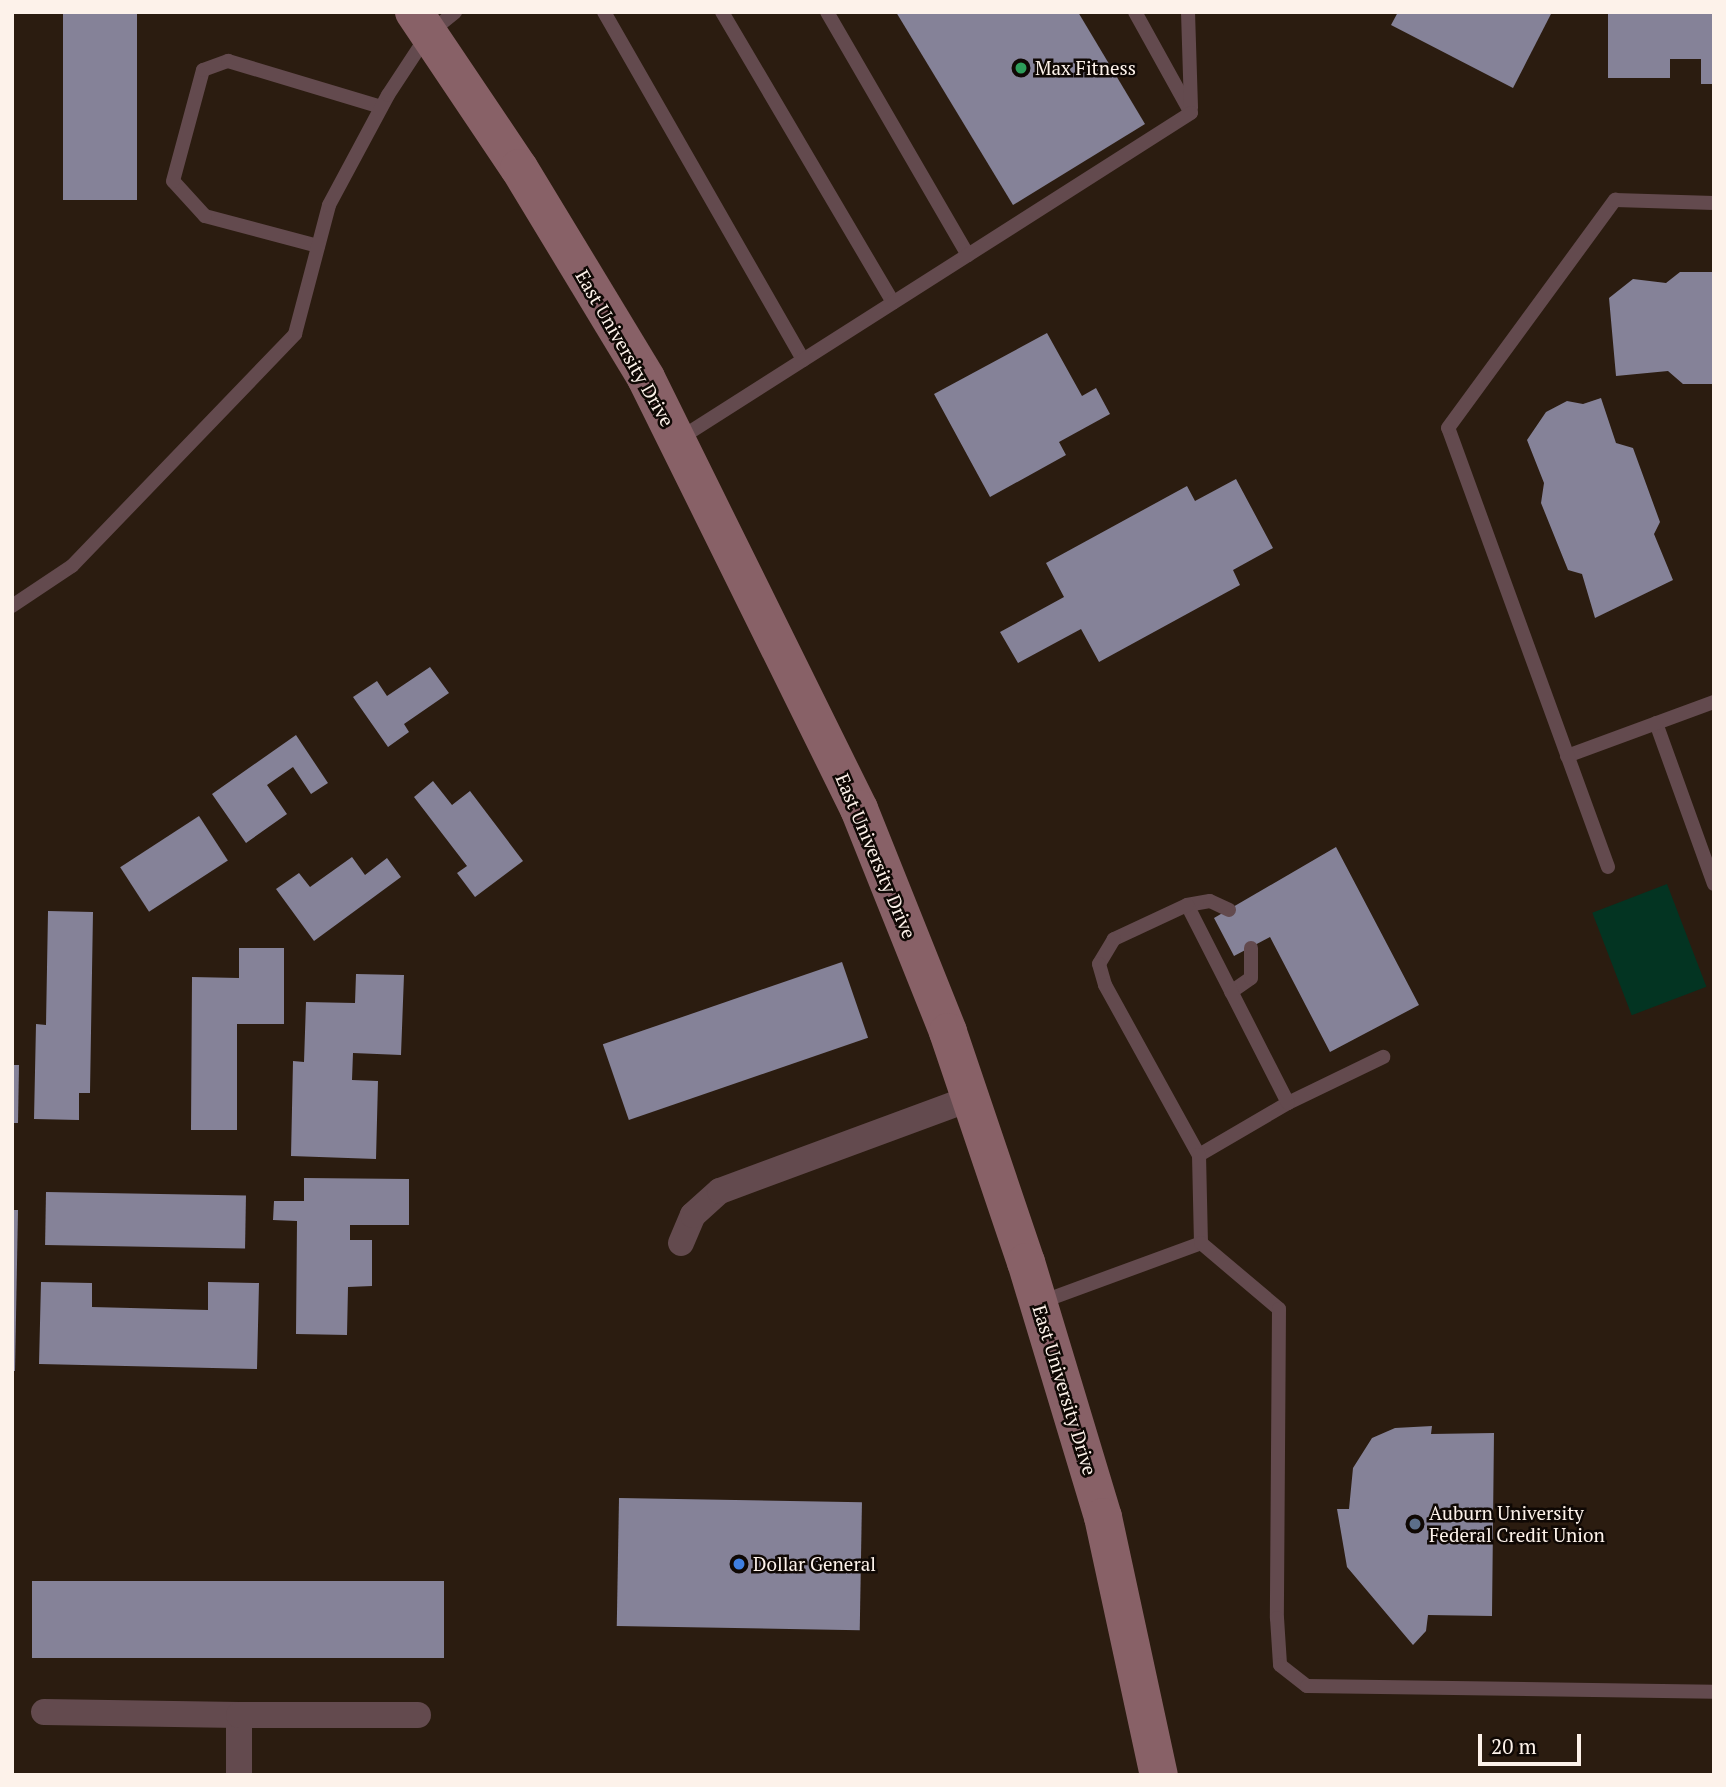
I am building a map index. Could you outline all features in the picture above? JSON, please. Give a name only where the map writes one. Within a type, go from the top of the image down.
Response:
[{"type":"main road","name":"East University Drive","points":[[432,19],[678,439],[859,809],[971,1098],[1038,1303],[1112,1553],[1160,1775]]},
{"type":"street","points":[[681,1243],[693,1215],[719,1191],[971,1098]]},
{"type":"street","points":[[44,1712],[418,1715]]},
{"type":"street","points":[[239,1715],[239,1775]]},
{"type":"lane","points":[[604,12],[803,360]]},
{"type":"lane","points":[[722,12],[894,302]]},
{"type":"lane","points":[[827,12],[968,255]]},
{"type":"lane","points":[[1135,12],[1191,113]]},
{"type":"lane","points":[[1188,12],[1191,113]]},
{"type":"lane","points":[[12,606],[72,566],[295,334],[329,205],[432,19]]},
{"type":"lane","points":[[318,246],[205,216],[173,181],[203,70],[228,61],[381,107]]},
{"type":"lane","points":[[678,439],[1191,113]]},
{"type":"lane","points":[[1608,867],[1448,428],[1615,200],[1714,202]]},
{"type":"lane","points":[[1567,756],[1714,702]]},
{"type":"lane","points":[[1656,723],[1714,884]]},
{"type":"lane","points":[[1230,910],[1210,901],[1187,905],[1114,939],[1099,964],[1105,985],[1199,1155],[1201,1243],[1279,1309],[1280,1665],[1307,1686],[1714,1692]]},
{"type":"lane","points":[[1187,905],[1288,1103]]},
{"type":"lane","points":[[1231,992],[1251,978],[1251,948]]},
{"type":"lane","points":[[1199,1155],[1288,1103],[1383,1057]]},
{"type":"lane","points":[[1038,1303],[1201,1243]]},
{"type":"green space","points":[[1667,884],[1706,987],[1632,1015],[1592,913]]},
{"type":"building","points":[[63,12],[137,12],[137,200],[63,200]]},
{"type":"building","name":"Max Fitness","points":[[896,12],[1078,12],[1145,124],[1013,205]]},
{"type":"building","points":[[1398,12],[1552,12],[1513,88],[1391,25]]},
{"type":"building","points":[[1608,12],[1714,12],[1714,84],[1701,84],[1701,59],[1670,59],[1670,78],[1608,78]]},
{"type":"building","points":[[1680,272],[1714,272],[1714,384],[1683,384],[1668,371],[1616,376],[1609,298],[1633,279],[1666,283]]},
{"type":"building","points":[[1047,333],[1082,396],[1096,388],[1110,414],[1059,442],[1066,455],[990,497],[934,394]]},
{"type":"building","points":[[1601,398],[1616,443],[1633,448],[1660,522],[1654,534],[1673,580],[1595,618],[1582,574],[1568,570],[1541,503],[1544,483],[1527,440],[1546,412],[1567,401],[1583,404]]},
{"type":"building","points":[[1236,479],[1273,548],[1233,570],[1240,585],[1099,662],[1081,629],[1018,663],[1000,632],[1064,597],[1046,563],[1187,486],[1195,501]]},
{"type":"building","points":[[430,667],[449,693],[404,724],[409,732],[388,747],[353,697],[377,681],[387,696]]},
{"type":"building","points":[[296,735],[328,783],[311,794],[293,767],[267,785],[287,814],[246,843],[212,794]]},
{"type":"building","points":[[433,781],[452,805],[470,791],[523,861],[475,897],[457,873],[467,866],[414,797]]},
{"type":"building","points":[[199,816],[228,860],[149,912],[120,867]]},
{"type":"building","points":[[1336,847],[1419,1005],[1330,1052],[1270,937],[1234,956],[1214,918]]},
{"type":"building","points":[[352,857],[365,875],[387,858],[401,877],[314,941],[276,889],[299,873],[310,887]]},
{"type":"building","points":[[48,911],[93,912],[90,1093],[79,1093],[79,1120],[34,1119],[36,1024],[46,1025]]},
{"type":"building","points":[[239,948],[284,948],[284,1024],[237,1024],[237,1130],[191,1130],[192,977],[239,978]]},
{"type":"building","points":[[842,962],[868,1038],[629,1120],[603,1044]]},
{"type":"building","points":[[356,974],[404,975],[401,1055],[353,1053],[352,1080],[378,1081],[376,1159],[291,1156],[293,1061],[304,1062],[306,1002],[355,1003]]},
{"type":"building","points":[[12,1065],[19,1065],[18,1123],[12,1123]]},
{"type":"building","points":[[304,1178],[409,1179],[409,1225],[350,1225],[350,1240],[372,1240],[372,1286],[348,1287],[347,1335],[296,1334],[297,1221],[273,1220],[274,1201],[304,1201]]},
{"type":"building","points":[[46,1192],[246,1195],[245,1248],[45,1245]]},
{"type":"building","points":[[12,1210],[18,1210],[15,1371],[12,1371]]},
{"type":"building","points":[[41,1282],[92,1283],[92,1307],[208,1310],[208,1282],[259,1283],[257,1369],[39,1364]]},
{"type":"building","name":"Auburn University Federal Credit Union","points":[[1432,1426],[1431,1434],[1494,1433],[1492,1616],[1428,1615],[1426,1631],[1413,1645],[1347,1567],[1337,1509],[1349,1509],[1353,1468],[1372,1438],[1395,1428]]},
{"type":"building","name":"Dollar General","points":[[619,1498],[862,1502],[860,1630],[617,1626]]},
{"type":"building","points":[[32,1581],[444,1581],[444,1658],[32,1658]]},
{"type":"place","name":"Max Fitness","points":[[1021,68]]},
{"type":"place","name":"Auburn University Federal Credit Union","points":[[1415,1524]]},
{"type":"place","name":"Dollar General","points":[[739,1564]]}]
